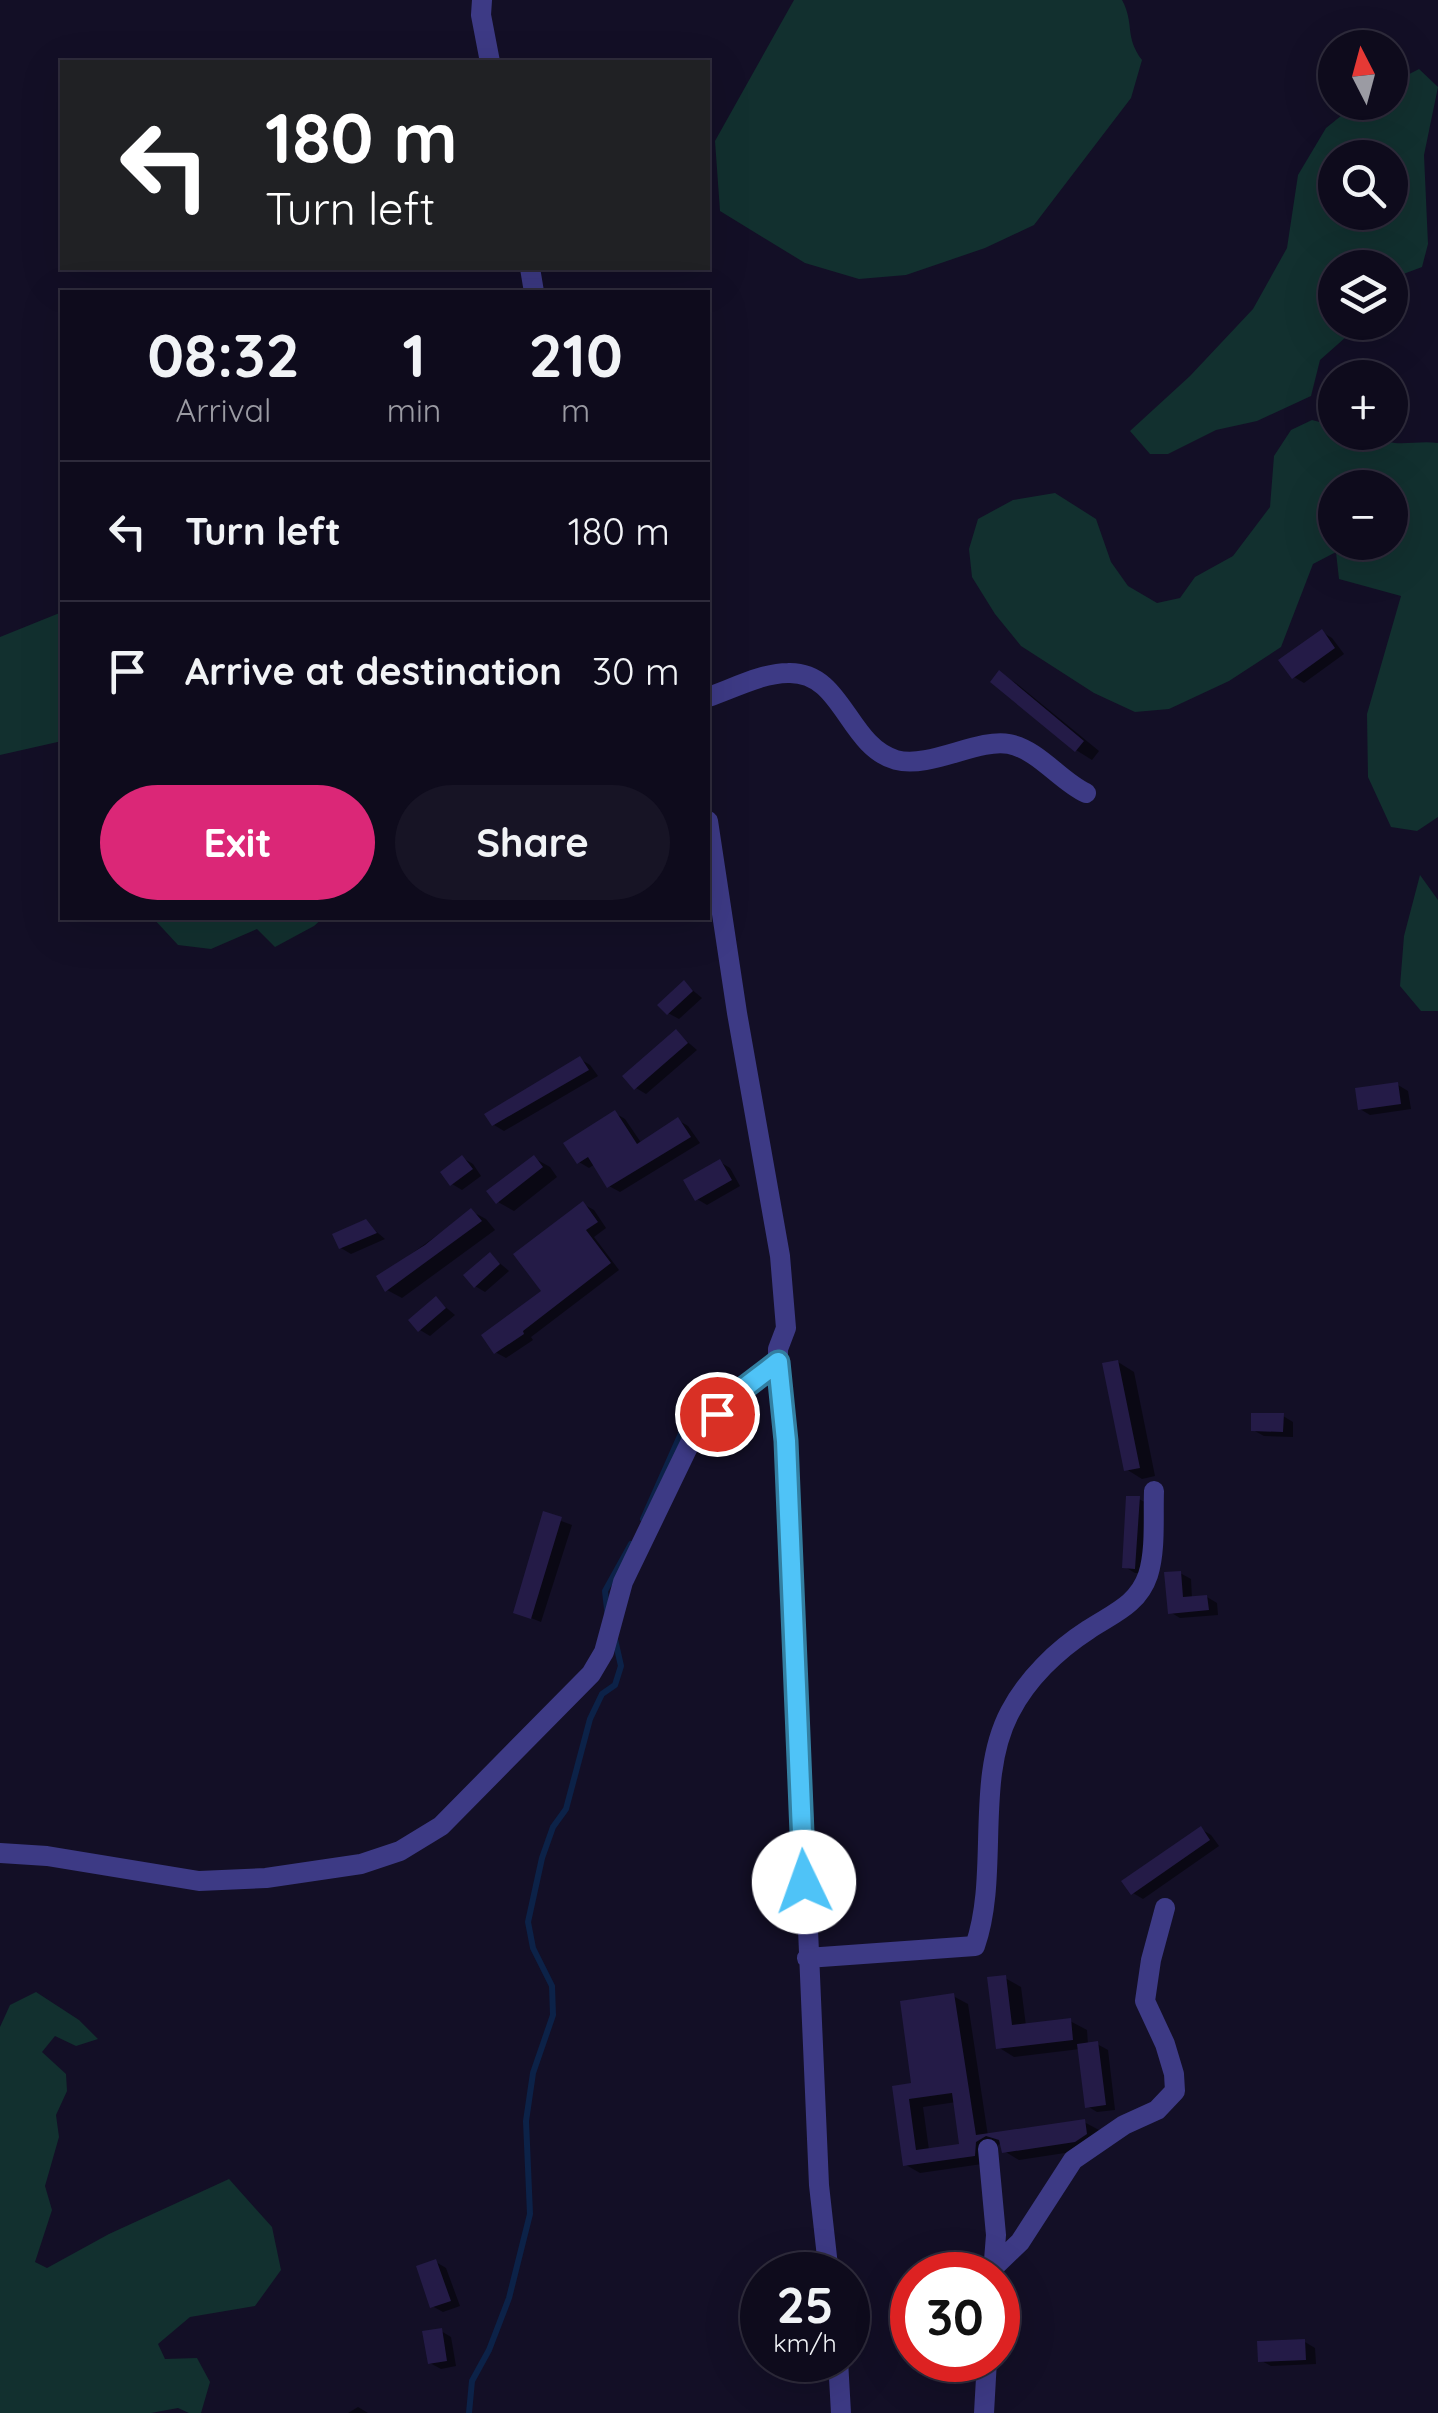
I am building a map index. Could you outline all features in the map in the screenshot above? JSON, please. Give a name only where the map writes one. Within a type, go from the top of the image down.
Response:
[{"type":"street","points":[[482,0],[481,16],[490,60]]},
{"type":"street","points":[[710,696],[774,675],[807,675],[819,680],[875,748],[898,760],[926,760],[1008,744],[1032,754],[1086,794]]},
{"type":"street","points":[[710,835],[780,1256],[786,1328],[778,1362],[786,1441],[819,2186],[826,2252]]},
{"type":"street","points":[[0,1854],[46,1856],[198,1881],[266,1878],[360,1864],[400,1851],[440,1826],[590,1674],[604,1652],[623,1582],[691,1441],[744,1388],[778,1362]]},
{"type":"street","points":[[807,1958],[975,1946],[985,1888],[997,1746],[1010,1712],[1043,1666],[1138,1595],[1149,1573],[1154,1491]]},
{"type":"street","points":[[1011,2252],[1073,2160],[1124,2125],[1157,2110],[1175,2091],[1165,2044],[1145,2000],[1150,1960],[1165,1908]]},
{"type":"street","points":[[988,2149],[995,2252]]},
{"type":"street","points":[[839,2382],[841,2413]]},
{"type":"street","points":[[984,2413],[986,2382]]},
{"type":"green space","points":[[794,0],[1122,0],[1133,44],[1142,60],[1131,98],[1034,225],[985,248],[906,275],[859,279],[805,263],[720,211],[715,141]]},
{"type":"green space","points":[[1419,69],[1438,87],[1424,155],[1428,244],[1422,267],[1408,272],[1408,250],[1318,250],[1318,340],[1343,340],[1318,360],[1311,396],[1257,421],[1216,430],[1168,454],[1150,454],[1130,431],[1190,376],[1253,309],[1287,248],[1298,175],[1318,141],[1318,230],[1408,230],[1408,140],[1319,140],[1336,120],[1408,120],[1408,75]]},
{"type":"green space","points":[[1312,420],[1318,422],[1318,450],[1408,450],[1408,443],[1438,443],[1438,817],[1417,831],[1391,827],[1368,777],[1367,714],[1401,596],[1339,579],[1337,560],[1408,560],[1408,470],[1318,470],[1321,560],[1313,564],[1281,647],[1229,681],[1169,709],[1135,712],[1094,693],[1021,646],[972,577],[969,549],[978,519],[1013,500],[1055,493],[1096,519],[1111,562],[1128,586],[1157,603],[1180,598],[1195,577],[1233,556],[1270,507],[1274,456],[1291,430]]},
{"type":"green space","points":[[60,613],[60,741],[0,755],[0,637]]},
{"type":"green space","points":[[1420,875],[1438,900],[1438,1011],[1421,1011],[1400,986],[1404,936]]},
{"type":"green space","points":[[155,920],[321,920],[275,947],[257,929],[211,949],[178,945]]},
{"type":"green space","points":[[36,1992],[79,2020],[98,2039],[76,2046],[55,2036],[42,2052],[66,2074],[67,2091],[56,2115],[59,2137],[45,2186],[52,2210],[35,2262],[47,2268],[109,2234],[229,2179],[272,2227],[281,2270],[255,2306],[190,2317],[158,2344],[165,2359],[197,2358],[210,2382],[201,2413],[178,2408],[151,2413],[0,2413],[0,2027],[10,2005]]},
{"type":"building","points":[[1322,629],[1335,648],[1292,679],[1278,660]]},
{"type":"building","points":[[999,670],[1084,741],[1075,752],[990,682]]},
{"type":"building","points":[[684,980],[693,991],[667,1015],[657,1005]]},
{"type":"building","points":[[676,1029],[688,1043],[634,1090],[622,1076]]},
{"type":"building","points":[[580,1056],[589,1070],[492,1126],[484,1114]]},
{"type":"building","points":[[1398,1082],[1401,1104],[1358,1110],[1355,1088]]},
{"type":"building","points":[[615,1110],[637,1144],[678,1117],[691,1137],[607,1188],[588,1157],[577,1164],[563,1143]]},
{"type":"building","points":[[462,1155],[473,1169],[450,1186],[440,1172]]},
{"type":"building","points":[[534,1155],[543,1167],[496,1204],[486,1191]]},
{"type":"building","points":[[720,1159],[732,1180],[695,1201],[683,1180]]},
{"type":"building","points":[[583,1201],[598,1222],[586,1230],[611,1263],[494,1354],[481,1335],[541,1291],[513,1254]]},
{"type":"building","points":[[471,1208],[482,1221],[385,1292],[376,1276],[425,1245]]},
{"type":"building","points":[[366,1219],[377,1233],[339,1249],[332,1234]]},
{"type":"building","points":[[490,1252],[500,1264],[474,1288],[463,1275]]},
{"type":"building","points":[[436,1296],[446,1308],[418,1332],[408,1320]]},
{"type":"building","points":[[1118,1360],[1140,1468],[1124,1471],[1102,1363]]},
{"type":"building","points":[[1251,1413],[1284,1413],[1283,1432],[1251,1431]]},
{"type":"building","points":[[1126,1496],[1140,1496],[1135,1569],[1122,1568]]},
{"type":"building","points":[[543,1511],[562,1517],[531,1619],[513,1613]]},
{"type":"building","points":[[1181,1571],[1183,1597],[1207,1595],[1209,1610],[1168,1614],[1164,1572]]},
{"type":"building","points":[[1201,1826],[1210,1840],[1131,1895],[1121,1881]]},
{"type":"building","points":[[1006,1975],[1012,2025],[1071,2018],[1073,2040],[996,2049],[987,1977]]},
{"type":"building","points":[[954,1993],[976,2135],[1085,2119],[1087,2134],[1075,2142],[1002,2153],[999,2140],[986,2136],[976,2142],[975,2156],[903,2166],[892,2086],[911,2083],[900,2001]],"holes":[[[952,2093],[959,2144],[916,2150],[909,2099]]]},
{"type":"building","points":[[1098,2041],[1106,2105],[1085,2108],[1077,2044]]},
{"type":"building","points":[[436,2259],[451,2301],[430,2308],[416,2266]]},
{"type":"building","points":[[442,2328],[447,2361],[428,2364],[422,2331]]},
{"type":"building","points":[[1305,2339],[1306,2360],[1258,2362],[1257,2341]]},
{"type":"waterway","points":[[643,1519],[683,1429],[731,1384]]},
{"type":"waterway","points":[[608,1618],[605,1591],[631,1544]]},
{"type":"waterway","points":[[469,2413],[472,2381],[509,2298],[530,2214],[526,2121],[533,2073],[553,2015],[552,1986],[533,1948],[528,1922],[542,1858],[553,1827],[566,1809],[590,1719],[602,1694],[615,1685],[621,1666],[614,1635]]},
{"type":"route","points":[[717,1414],[778,1362],[786,1441],[804,1882]]}]
